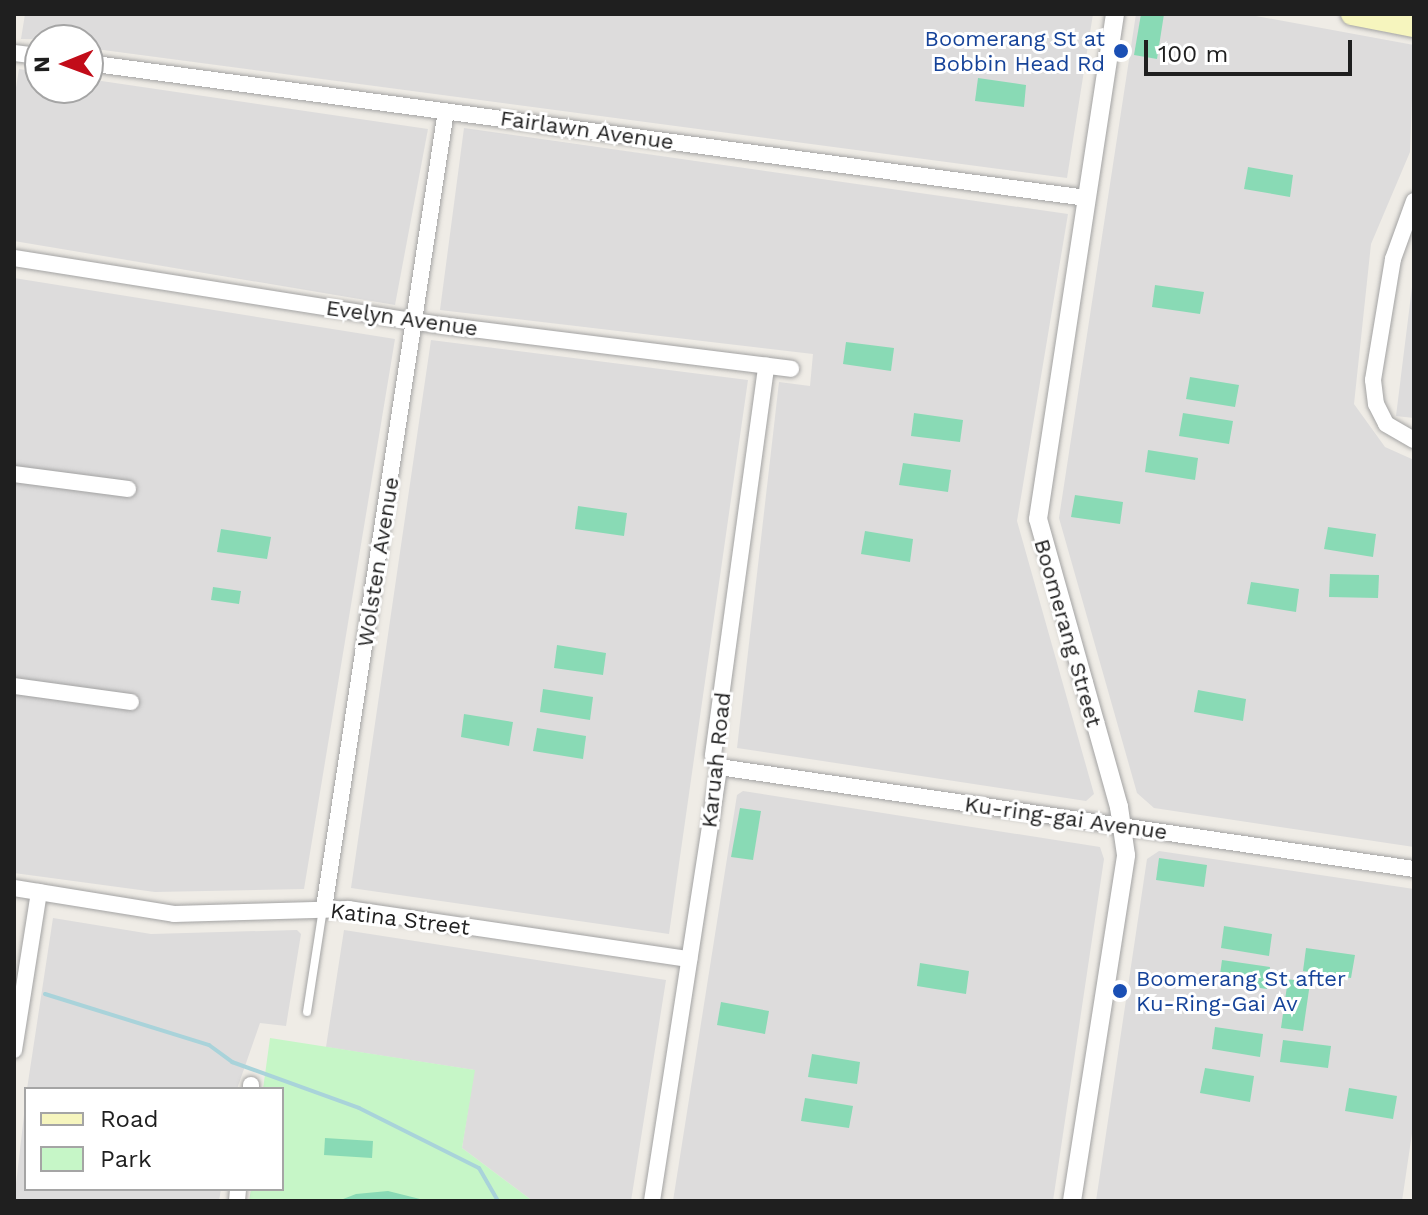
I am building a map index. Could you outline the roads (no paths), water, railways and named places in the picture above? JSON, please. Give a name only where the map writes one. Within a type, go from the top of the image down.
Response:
[{"type":"main road","points":[[1352,14],[1414,26]]},
{"type":"street","name":"Boomerang Street","points":[[1072,1201],[1126,855],[1123,827],[1038,519],[1115,14]]},
{"type":"street","name":"Fairlawn Avenue","points":[[104,65],[1086,198]]},
{"type":"street","name":"Wolsten Avenue","points":[[324,908],[446,111]]},
{"type":"street","points":[[1414,201],[1393,259],[1373,380],[1376,404],[1386,424],[1414,440]]},
{"type":"street","name":"Evelyn Avenue","points":[[14,258],[416,322],[791,369]]},
{"type":"street","name":"Karuah Road","points":[[652,1201],[719,767],[713,755],[766,366]]},
{"type":"street","points":[[14,474],[128,489]]},
{"type":"street","points":[[14,686],[131,702]]},
{"type":"street","name":"Ku-ring-gai Avenue","points":[[719,767],[1414,869]]},
{"type":"street","name":"Katina Street","points":[[14,888],[174,914],[324,908],[689,959]]},
{"type":"street","points":[[14,1050],[39,892]]},
{"type":"lane","name":"Wolsten Avenue","points":[[307,1012],[324,908]]},
{"type":"waterway","points":[[45,994],[209,1045],[232,1062],[359,1108],[479,1168],[498,1201]]},
{"type":"place","name":"Boomerang St at Bobbin Head Rd","points":[[1121,51]]},
{"type":"place","name":"Boomerang St after Ku-Ring-Gai Av","points":[[1120,991]]}]
